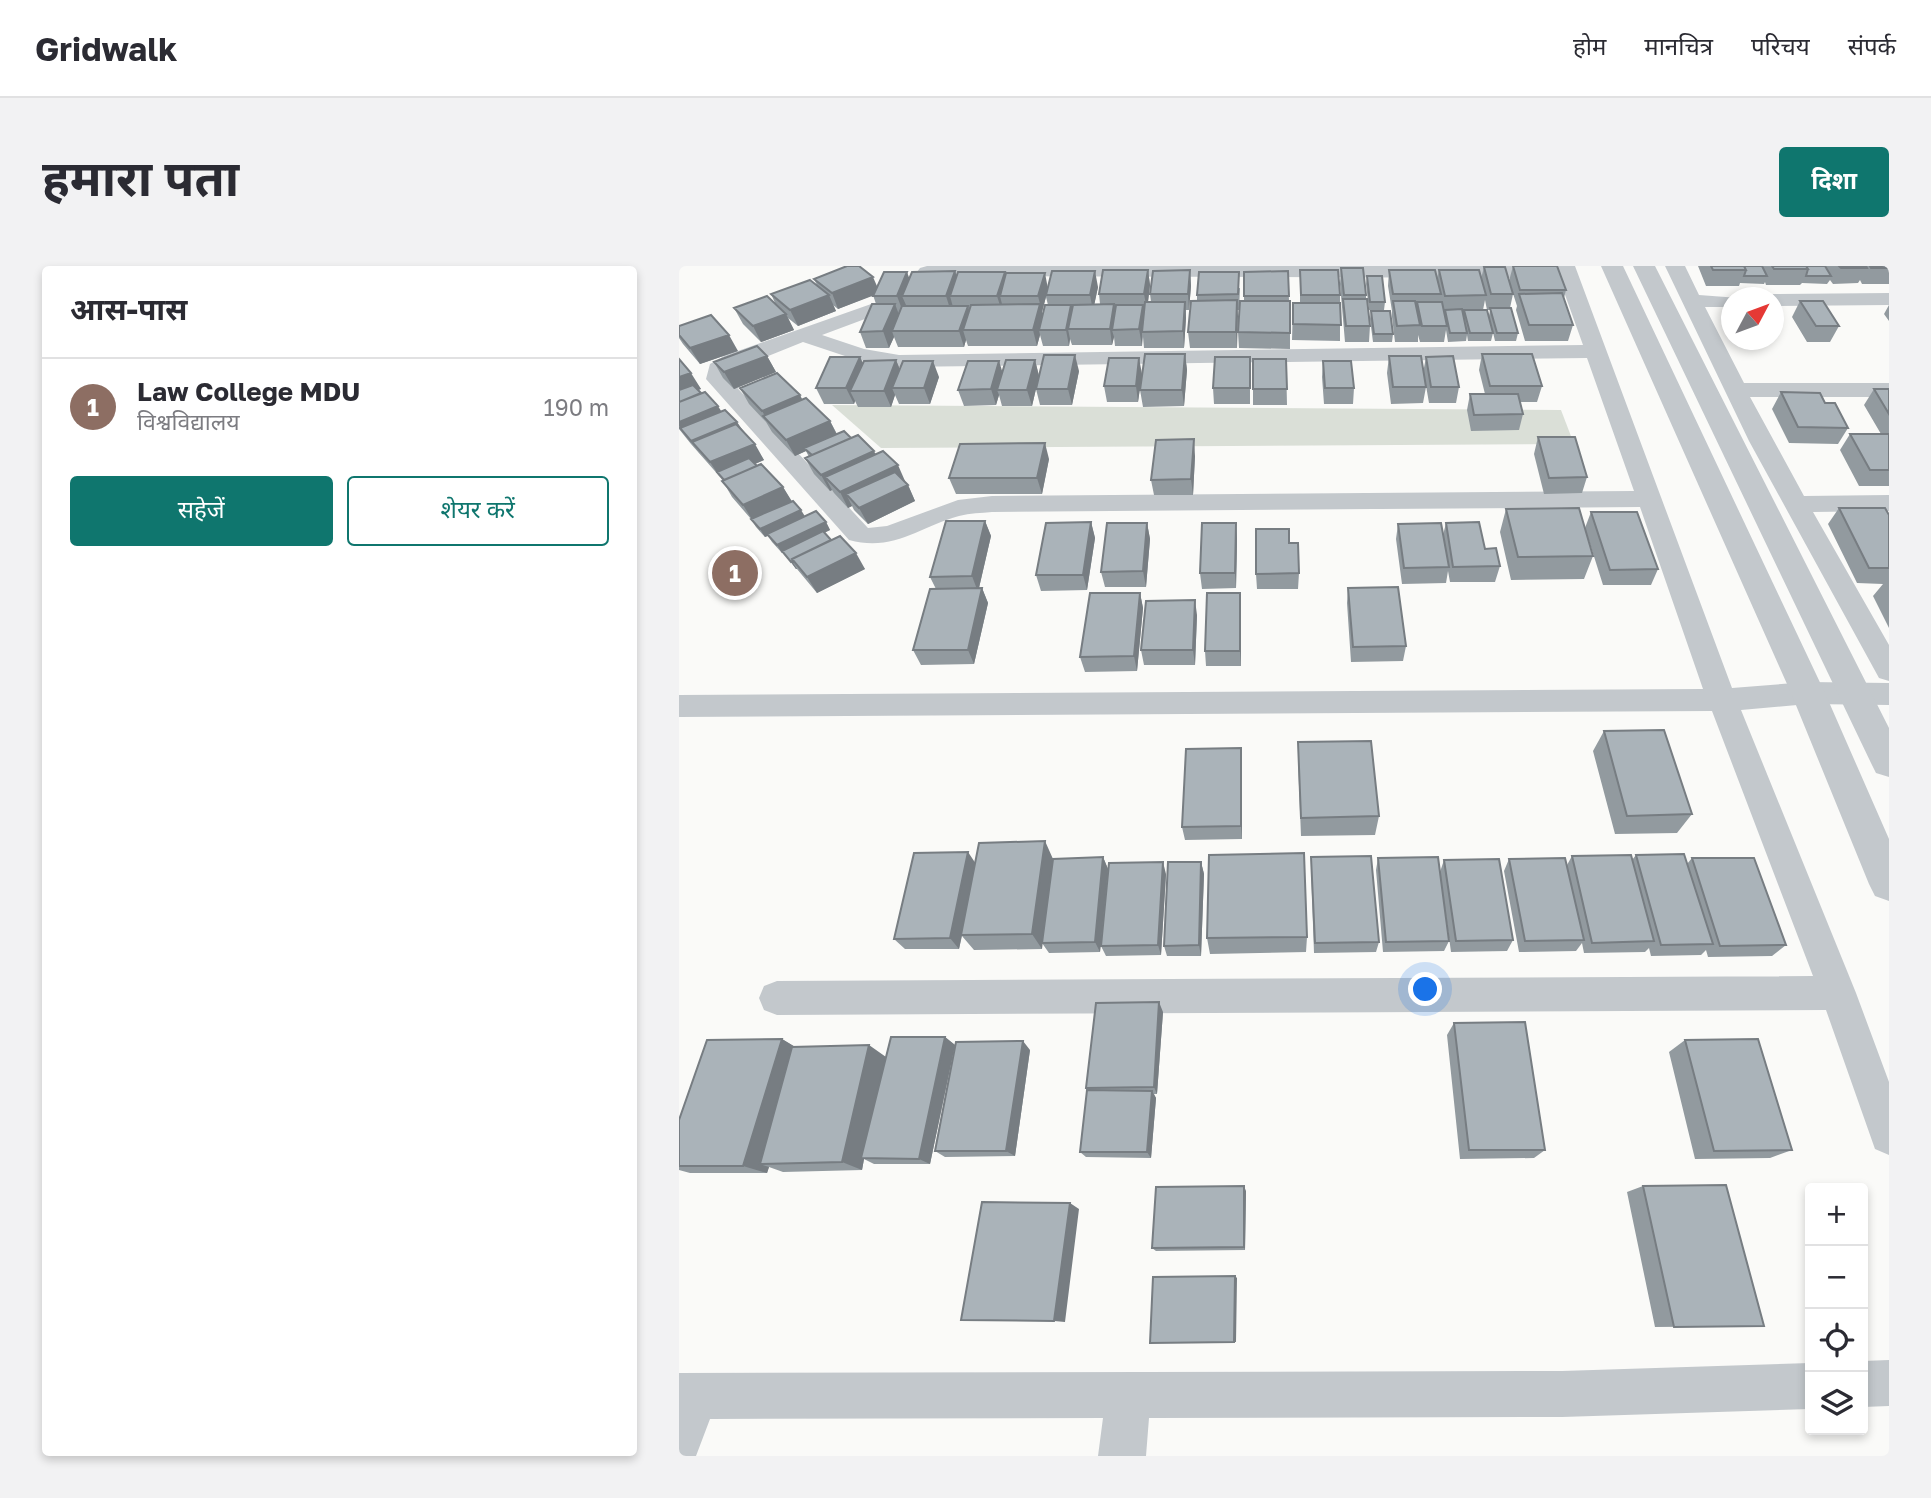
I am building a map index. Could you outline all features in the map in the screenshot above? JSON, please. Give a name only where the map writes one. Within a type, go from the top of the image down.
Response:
[{"type":"street","points":[[1612,266],[1808,693],[1889,884]]},
{"type":"street","points":[[1644,266],[1889,763]]},
{"type":"street","points":[[1675,266],[1761,442],[1889,670]]},
{"type":"street","points":[[927,272],[1566,270],[1723,700],[1838,993],[1889,1135]]},
{"type":"street","points":[[1784,300],[1889,299]]},
{"type":"street","points":[[1694,301],[1721,301]]},
{"type":"street","points":[[874,309],[732,361],[718,369],[717,379],[857,534],[867,539],[884,536],[956,508],[992,504],[1651,499]]},
{"type":"street","points":[[803,335],[842,351],[868,358],[899,361],[1595,351]]},
{"type":"street","points":[[1736,390],[1889,390]]},
{"type":"street","points":[[1798,505],[1889,503]]},
{"type":"street","points":[[679,706],[1723,700],[1808,693],[1889,694]]},
{"type":"street","points":[[777,998],[1838,993]]},
{"type":"street","points":[[1868,1384],[1889,1383]]},
{"type":"street","points":[[679,1441],[686,1396],[1562,1394],[1805,1386]]},
{"type":"street","points":[[1122,1456],[1129,1394]]},
{"type":"shaded area","points":[[832,405],[1561,410],[1574,444],[881,448]]},
{"type":"building","points":[[847,266],[859,266],[873,277],[832,293],[814,279]]},
{"type":"building","points":[[1513,266],[1557,266],[1566,290],[1520,290]]},
{"type":"building","points":[[1711,266],[1744,266],[1746,270],[1713,270]]},
{"type":"building","points":[[1744,266],[1762,266],[1767,276],[1744,276]]},
{"type":"building","points":[[1772,266],[1806,266],[1808,269],[1774,269]]},
{"type":"building","points":[[1806,266],[1825,266],[1831,276],[1806,276]]},
{"type":"building","points":[[1839,266],[1866,266],[1867,268],[1841,268]]},
{"type":"building","points":[[1870,266],[1889,266],[1889,268],[1871,268]]},
{"type":"building","points":[[1484,267],[1505,267],[1513,294],[1491,294]]},
{"type":"building","points":[[1341,268],[1363,268],[1366,295],[1344,295]]},
{"type":"building","points":[[1103,270],[1148,270],[1144,294],[1099,294]]},
{"type":"building","points":[[1190,270],[1188,294],[1150,294],[1153,271]]},
{"type":"building","points":[[1300,270],[1338,270],[1340,295],[1301,295]]},
{"type":"building","points":[[1389,270],[1435,270],[1441,294],[1393,294]]},
{"type":"building","points":[[1439,270],[1479,270],[1486,295],[1445,296]]},
{"type":"building","points":[[955,271],[946,296],[902,296],[912,272]]},
{"type":"building","points":[[1052,271],[1095,271],[1090,295],[1046,295]]},
{"type":"building","points":[[1288,271],[1289,296],[1244,296],[1244,272]]},
{"type":"building","points":[[884,272],[907,272],[897,296],[873,296]]},
{"type":"building","points":[[958,272],[1005,272],[997,296],[950,296]]},
{"type":"building","points":[[1199,272],[1239,272],[1238,294],[1197,295]]},
{"type":"building","points":[[1006,273],[1045,273],[1038,296],[1000,296]]},
{"type":"building","points":[[1367,276],[1382,276],[1385,302],[1370,302]]},
{"type":"building","points":[[810,280],[829,295],[790,310],[771,294]]},
{"type":"building","points":[[1562,293],[1573,325],[1529,325],[1519,294]]},
{"type":"building","points":[[767,296],[786,314],[753,326],[734,308]]},
{"type":"building","points":[[1343,299],[1367,299],[1370,326],[1346,326]]},
{"type":"building","points":[[1237,300],[1236,332],[1188,332],[1191,301]]},
{"type":"building","points":[[1240,301],[1290,301],[1290,333],[1238,332]]},
{"type":"building","points":[[1393,301],[1415,301],[1420,325],[1397,326]]},
{"type":"building","points":[[1800,301],[1823,301],[1839,326],[1816,326]]},
{"type":"building","points":[[1145,302],[1185,302],[1183,331],[1142,332]]},
{"type":"building","points":[[1417,302],[1442,302],[1447,326],[1422,326]]},
{"type":"building","points":[[1293,303],[1340,303],[1341,325],[1293,324]]},
{"type":"building","points":[[872,304],[895,304],[883,331],[860,332]]},
{"type":"building","points":[[1040,304],[1033,330],[963,330],[971,305]]},
{"type":"building","points":[[1114,304],[1110,329],[1068,329],[1073,305]]},
{"type":"building","points":[[1045,305],[1071,305],[1066,330],[1039,330]]},
{"type":"building","points":[[1116,305],[1143,305],[1139,329],[1112,330]]},
{"type":"building","points":[[902,306],[968,306],[959,331],[892,331]]},
{"type":"building","points":[[1490,308],[1511,308],[1518,333],[1497,333]]},
{"type":"building","points":[[1462,309],[1467,333],[1450,333],[1445,310]]},
{"type":"building","points":[[1464,310],[1487,310],[1493,333],[1470,333]]},
{"type":"building","points":[[1371,311],[1390,311],[1393,334],[1374,334]]},
{"type":"building","points":[[711,315],[729,335],[690,348],[679,335],[679,326]]},
{"type":"building","points":[[757,346],[767,356],[724,372],[714,362]]},
{"type":"building","points":[[1145,354],[1185,354],[1182,390],[1140,390]]},
{"type":"building","points":[[1482,354],[1532,354],[1542,386],[1490,386]]},
{"type":"building","points":[[1044,355],[1075,355],[1068,389],[1036,389]]},
{"type":"building","points":[[1389,356],[1421,356],[1426,387],[1393,387]]},
{"type":"building","points":[[1453,356],[1459,387],[1431,387],[1426,357]]},
{"type":"building","points":[[830,357],[860,357],[846,388],[816,388]]},
{"type":"building","points":[[1215,357],[1250,357],[1250,388],[1213,388]]},
{"type":"building","points":[[1109,358],[1139,358],[1136,386],[1104,386]]},
{"type":"building","points":[[679,359],[691,373],[679,377]]},
{"type":"building","points":[[1253,359],[1286,359],[1287,389],[1253,389]]},
{"type":"building","points":[[896,360],[884,391],[850,391],[864,361]]},
{"type":"building","points":[[1006,360],[1035,360],[1027,390],[997,390]]},
{"type":"building","points":[[903,361],[933,361],[924,388],[892,388]]},
{"type":"building","points":[[968,361],[999,361],[991,389],[958,390]]},
{"type":"building","points":[[1323,361],[1351,361],[1354,388],[1325,388]]},
{"type":"building","points":[[777,373],[800,395],[762,411],[740,388]]},
{"type":"building","points":[[693,385],[701,393],[679,402],[679,390]]},
{"type":"building","points":[[1874,389],[1889,389],[1889,414]]},
{"type":"building","points":[[705,392],[718,406],[679,422],[679,402]]},
{"type":"building","points":[[1781,392],[1820,393],[1825,403],[1835,403],[1848,428],[1798,427]]},
{"type":"building","points":[[1470,394],[1518,394],[1523,414],[1474,415]]},
{"type":"building","points":[[806,398],[830,421],[786,440],[763,416]]},
{"type":"building","points":[[725,410],[737,422],[691,441],[680,428]]},
{"type":"building","points":[[736,424],[755,444],[710,462],[692,442]]},
{"type":"building","points":[[844,431],[851,438],[812,455],[804,448]]},
{"type":"building","points":[[1850,434],[1889,434],[1889,470],[1870,470]]},
{"type":"building","points":[[858,435],[874,451],[821,475],[805,458]]},
{"type":"building","points":[[1538,437],[1575,437],[1587,477],[1549,478]]},
{"type":"building","points":[[1194,439],[1191,479],[1151,480],[1156,440]]},
{"type":"building","points":[[1045,443],[1037,478],[949,478],[960,444]]},
{"type":"building","points":[[883,451],[898,465],[840,492],[825,477]]},
{"type":"building","points":[[749,458],[757,466],[724,480],[717,472]]},
{"type":"building","points":[[761,464],[783,487],[743,505],[722,481]]},
{"type":"building","points":[[895,472],[908,485],[859,508],[846,494]]},
{"type":"building","points":[[793,501],[801,510],[760,529],[751,519]]},
{"type":"building","points":[[1579,508],[1593,556],[1518,557],[1506,509]]},
{"type":"building","points":[[1839,508],[1885,508],[1889,515],[1889,568],[1869,568]]},
{"type":"building","points":[[816,511],[826,522],[777,545],[767,534]]},
{"type":"building","points":[[1591,512],[1637,512],[1658,569],[1610,570]]},
{"type":"building","points":[[946,521],[985,521],[972,576],[930,577]]},
{"type":"building","points":[[1091,522],[1083,575],[1036,575],[1046,523]]},
{"type":"building","points":[[1479,522],[1485,549],[1496,548],[1500,566],[1453,567],[1446,523]]},
{"type":"building","points":[[1107,523],[1147,523],[1143,571],[1101,572]]},
{"type":"building","points":[[1202,523],[1236,523],[1235,573],[1200,573]]},
{"type":"building","points":[[1441,523],[1449,567],[1404,568],[1398,524]]},
{"type":"building","points":[[1256,529],[1289,529],[1289,543],[1298,543],[1299,573],[1256,574]]},
{"type":"building","points":[[823,531],[831,540],[792,559],[791,562],[782,551]]},
{"type":"building","points":[[840,536],[856,553],[807,577],[792,559]]},
{"type":"building","points":[[1398,587],[1406,646],[1353,647],[1348,588]]},
{"type":"building","points":[[982,588],[968,650],[913,650],[930,589]]},
{"type":"building","points":[[1090,593],[1140,593],[1134,656],[1080,657]]},
{"type":"building","points":[[1207,593],[1240,593],[1240,651],[1205,651]]},
{"type":"building","points":[[1195,600],[1193,650],[1141,650],[1146,601]]},
{"type":"building","points":[[1664,730],[1692,814],[1627,816],[1604,731]]},
{"type":"building","points":[[1371,741],[1379,816],[1301,818],[1298,742]]},
{"type":"building","points":[[1241,748],[1241,826],[1182,827],[1186,749]]},
{"type":"building","points":[[1045,841],[1032,934],[961,935],[979,843]]},
{"type":"building","points":[[968,852],[950,938],[894,939],[914,853]]},
{"type":"building","points":[[1304,853],[1307,937],[1207,938],[1209,855]]},
{"type":"building","points":[[1684,854],[1713,944],[1661,945],[1636,855]]},
{"type":"building","points":[[1631,855],[1654,941],[1592,943],[1572,856]]},
{"type":"building","points":[[1371,856],[1379,942],[1315,943],[1311,857]]},
{"type":"building","points":[[1103,857],[1095,942],[1042,943],[1053,859]]},
{"type":"building","points":[[1438,857],[1449,941],[1386,942],[1378,858]]},
{"type":"building","points":[[1565,858],[1584,940],[1525,941],[1509,859]]},
{"type":"building","points":[[1692,858],[1754,858],[1786,945],[1720,946]]},
{"type":"building","points":[[1499,859],[1513,940],[1456,941],[1444,860]]},
{"type":"building","points":[[1163,862],[1158,945],[1101,946],[1109,863]]},
{"type":"building","points":[[1168,862],[1201,862],[1199,945],[1164,946]]},
{"type":"building","points":[[1159,1002],[1154,1087],[1086,1088],[1096,1003]]},
{"type":"building","points":[[1525,1022],[1545,1150],[1469,1150],[1454,1023]]},
{"type":"building","points":[[891,1037],[945,1037],[919,1159],[861,1158]]},
{"type":"building","points":[[782,1039],[743,1166],[679,1166],[679,1120],[707,1040]]},
{"type":"building","points":[[1758,1039],[1792,1150],[1714,1151],[1685,1040]]},
{"type":"building","points":[[1023,1041],[1006,1151],[935,1151],[956,1042]]},
{"type":"building","points":[[869,1045],[842,1162],[760,1164],[792,1047]]},
{"type":"building","points":[[1087,1090],[1152,1091],[1147,1152],[1080,1152]]},
{"type":"building","points":[[1726,1185],[1764,1326],[1674,1327],[1643,1186]]},
{"type":"building","points":[[1244,1186],[1244,1247],[1152,1248],[1156,1187]]},
{"type":"building","points":[[982,1202],[1070,1203],[1054,1321],[961,1320]]},
{"type":"building","points":[[1235,1276],[1234,1342],[1150,1343],[1153,1277]]},
{"type":"place","name":"Law College MDU","points":[[735,573]]}]
